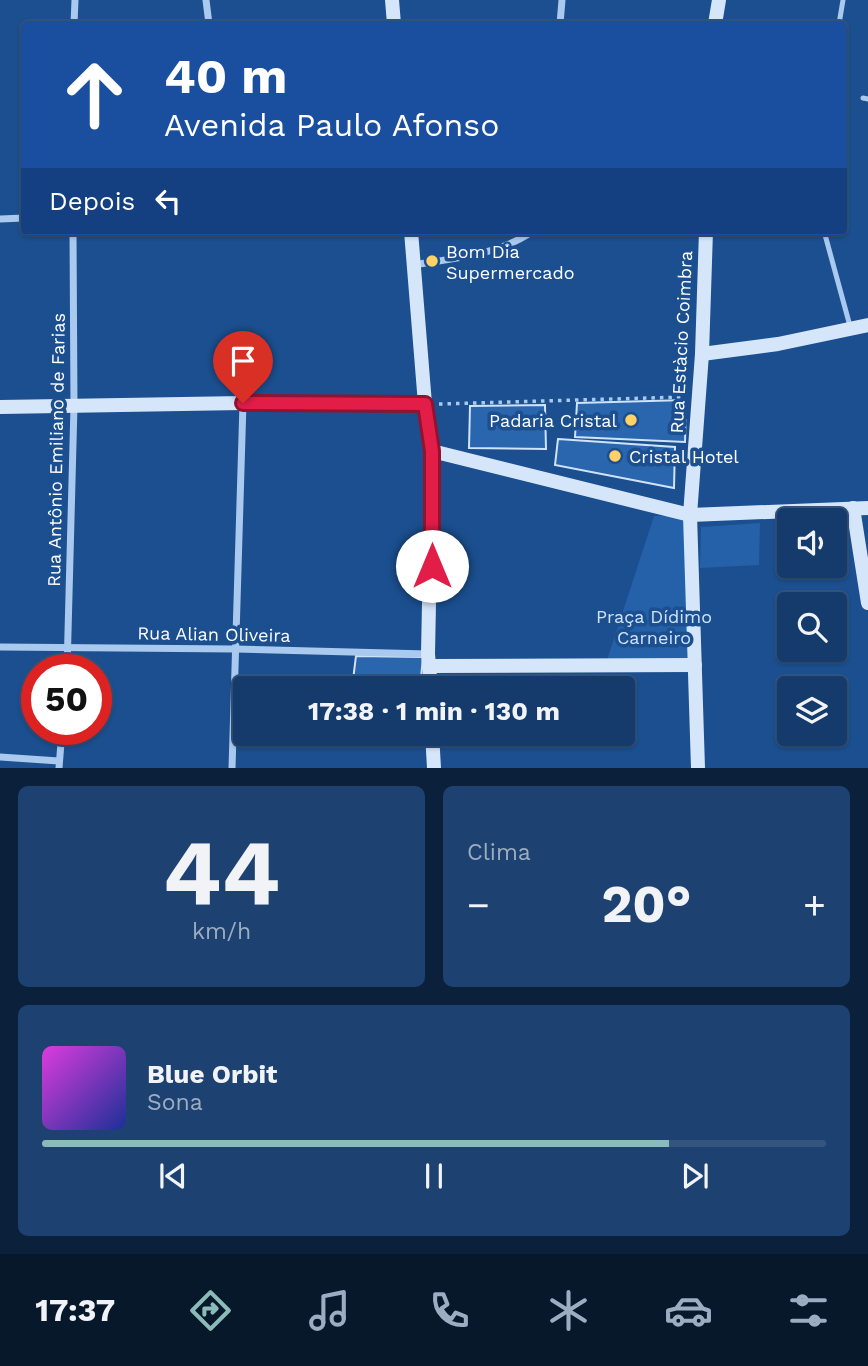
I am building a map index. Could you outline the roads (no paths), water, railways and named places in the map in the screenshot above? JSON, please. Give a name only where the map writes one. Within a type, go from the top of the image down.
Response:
[{"type":"street","points":[[74,21],[75,0]]},
{"type":"street","points":[[206,0],[209,21]]},
{"type":"street","points":[[392,0],[394,21]]},
{"type":"street","points":[[560,21],[562,0]]},
{"type":"street","points":[[716,21],[719,0]]},
{"type":"street","points":[[0,219],[21,218]]},
{"type":"street","name":"Rua Antônio Emiliano de Farias","points":[[69,654],[74,406],[73,235]]},
{"type":"street","points":[[411,235],[425,404],[432,451],[430,676]]},
{"type":"street","points":[[414,265],[492,251],[528,235]]},
{"type":"street","name":"Rua Estàcio Coimbra","points":[[698,768],[690,515],[702,354],[706,235]]},
{"type":"street","points":[[702,354],[778,344],[868,325]]},
{"type":"street","points":[[232,768],[243,403]]},
{"type":"street","points":[[0,407],[243,403],[425,404]]},
{"type":"street","points":[[432,451],[690,515],[860,508],[868,603]]},
{"type":"street","name":"Rua Alian Oliveira","points":[[0,647],[235,649],[429,660]]},
{"type":"street","points":[[429,660],[695,665]]},
{"type":"street","points":[[0,757],[59,764],[61,745]]},
{"type":"street","points":[[433,746],[434,768]]},
{"type":"lane","points":[[840,21],[843,0]]},
{"type":"lane","points":[[825,235],[850,329]]},
{"type":"place","name":"Bom Dia Supermercado","points":[[432,261]]},
{"type":"place","name":"Padaria Cristal","points":[[631,420]]},
{"type":"place","name":"Cristal Hotel","points":[[615,456]]},
{"type":"park label","name":"Praça Dídimo Carneiro","points":[[654,626]]}]
